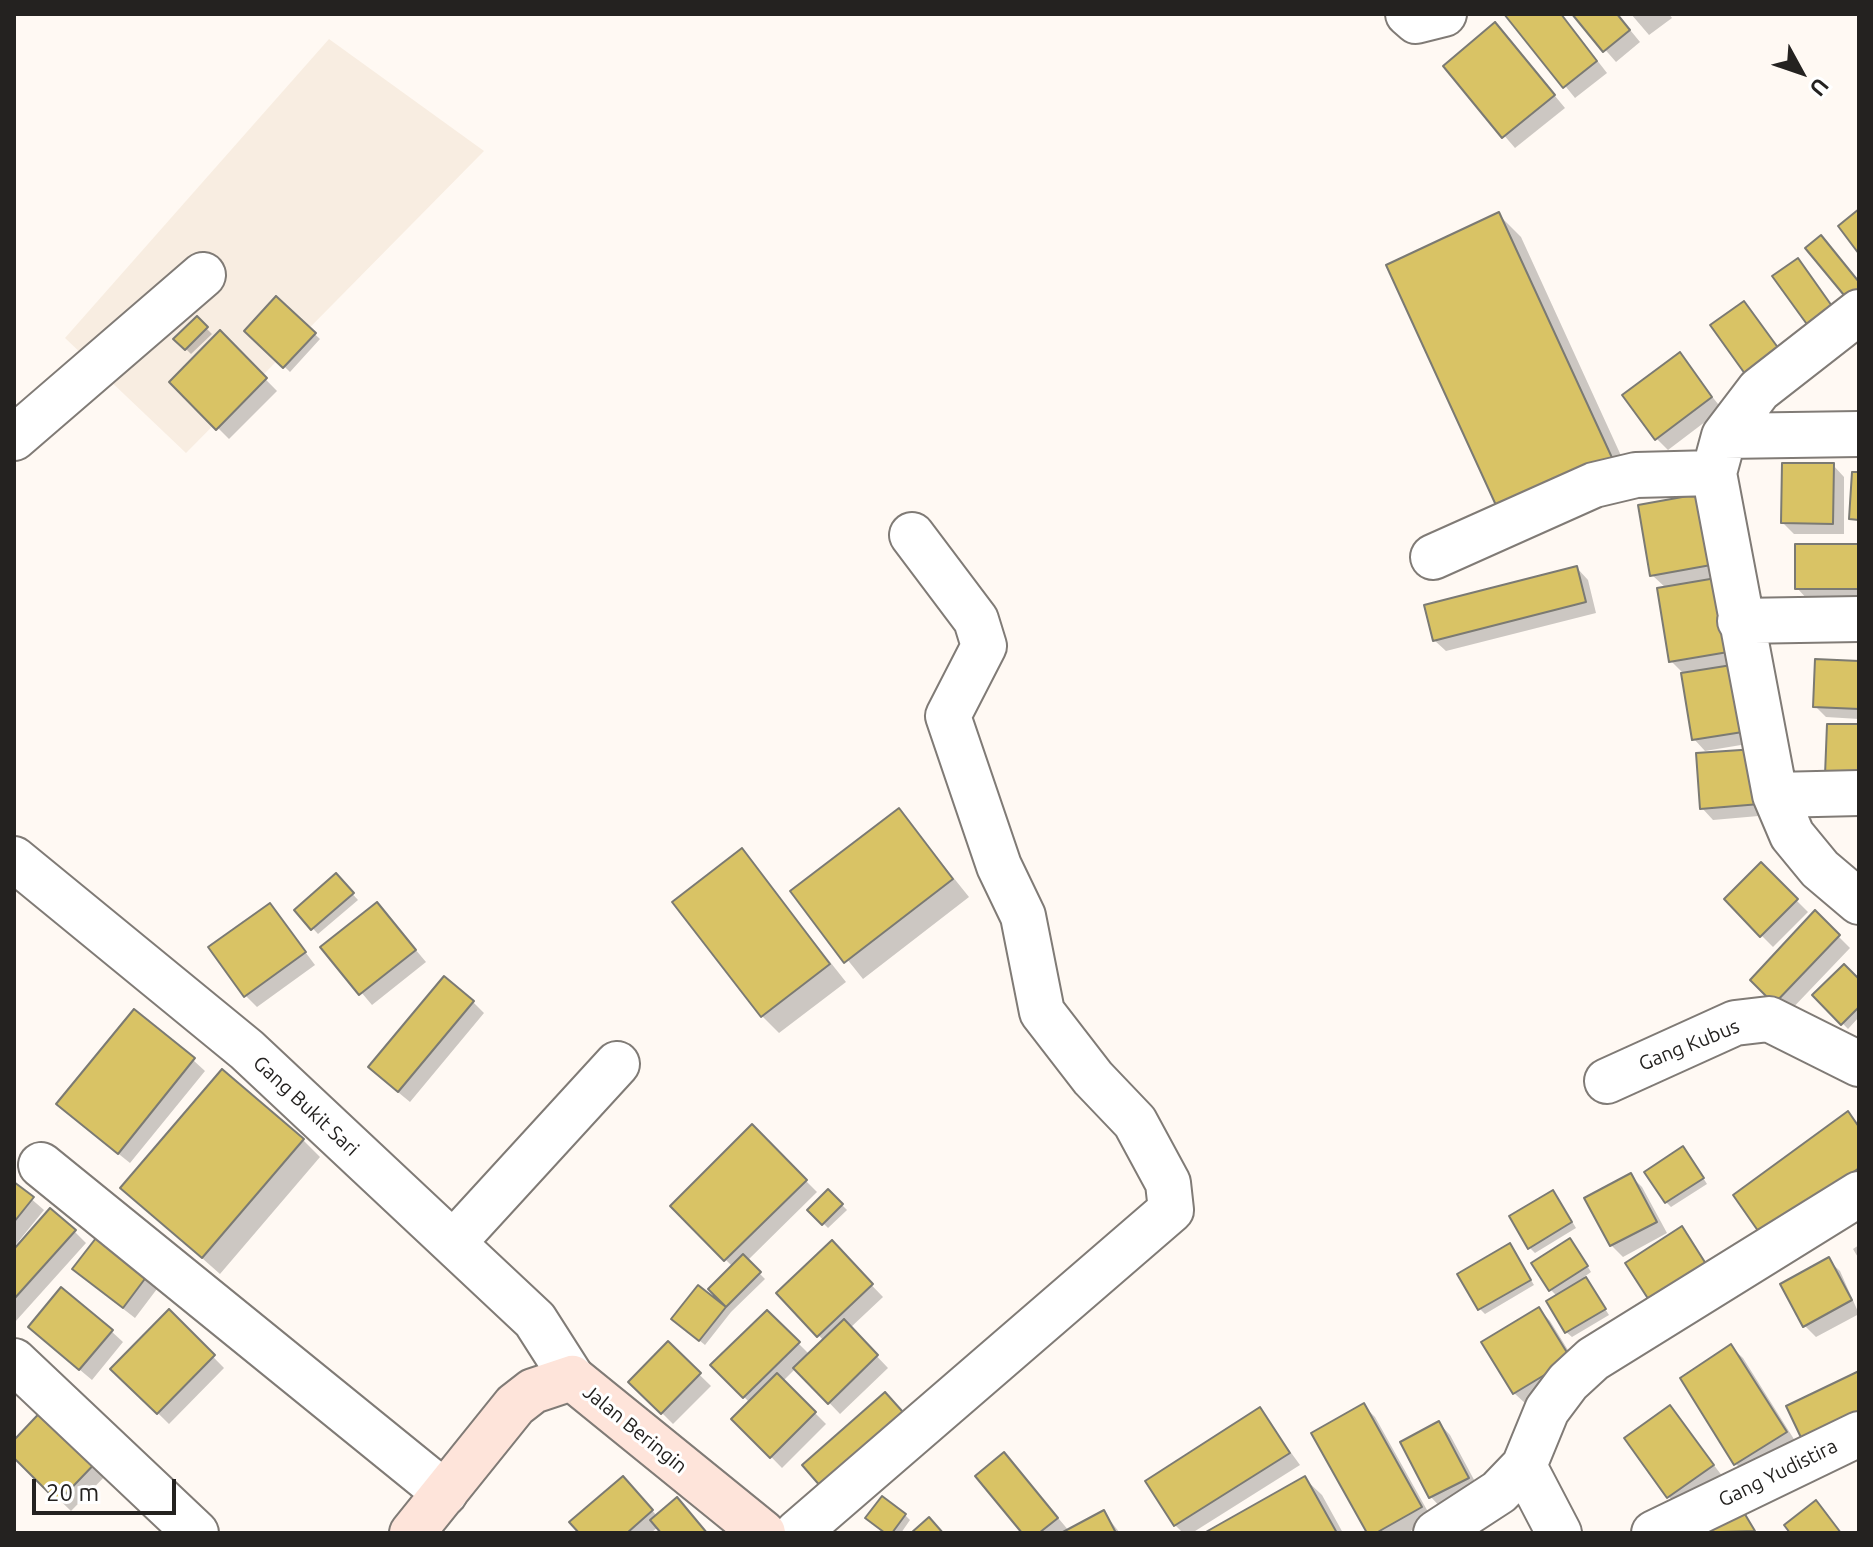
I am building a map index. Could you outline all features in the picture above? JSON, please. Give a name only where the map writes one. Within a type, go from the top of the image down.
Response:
[{"type":"street","points":[[14,438],[203,275]]},
{"type":"street","points":[[1859,312],[1759,390],[1719,455],[1740,621],[1775,795],[1792,835],[1820,869],[1859,902]]},
{"type":"street","points":[[1433,557],[1594,485],[1719,455],[1859,434]]},
{"type":"street","points":[[797,1533],[1171,1210],[1168,1183],[1135,1122],[1093,1078],[1042,1012],[1023,916],[999,866],[948,716],[984,646],[976,620],[912,535]]},
{"type":"street","points":[[1740,621],[1859,619]]},
{"type":"street","points":[[1775,795],[1859,793]]},
{"type":"street","name":"Gang Bukit Sari","points":[[22,879],[247,1050],[535,1320],[572,1378]]},
{"type":"street","name":"Gang Kubus","points":[[1607,1081],[1735,1023],[1769,1019],[1859,1064]]},
{"type":"street","points":[[453,1243],[617,1064]]},
{"type":"street","points":[[41,1165],[445,1493]]},
{"type":"street","points":[[1436,1533],[1499,1492],[1524,1466],[1547,1410],[1568,1382],[1593,1359],[1859,1194]]},
{"type":"street","points":[[14,1361],[196,1533]]},
{"type":"street","name":"Jalan Beringin","points":[[412,1533],[515,1405],[533,1391],[572,1378],[763,1533]]},
{"type":"street","name":"Gang Yudistira","points":[[1654,1533],[1859,1434]]},
{"type":"street","points":[[1524,1466],[1559,1533]]},
{"type":"shaded area","points":[[329,39],[484,151],[186,453],[65,338]]},
{"type":"building","points":[[1504,14],[1561,14],[1597,61],[1563,88]]},
{"type":"building","points":[[1572,14],[1617,14],[1630,30],[1603,52]]},
{"type":"building","points":[[1495,22],[1555,95],[1502,138],[1443,66]]},
{"type":"building","points":[[1859,209],[1859,254],[1838,226]]},
{"type":"building","points":[[1499,212],[1614,462],[1500,514],[1386,265]]},
{"type":"building","points":[[1821,235],[1859,282],[1859,301],[1853,306],[1805,248]]},
{"type":"building","points":[[1798,258],[1839,316],[1814,334],[1772,276]]},
{"type":"building","points":[[276,296],[316,333],[283,368],[244,331]]},
{"type":"building","points":[[1744,301],[1787,360],[1753,385],[1710,325]]},
{"type":"building","points":[[197,316],[208,327],[185,350],[173,339]]},
{"type":"building","points":[[220,330],[267,378],[216,430],[169,382]]},
{"type":"building","points":[[1680,352],[1712,397],[1655,440],[1622,395]]},
{"type":"building","points":[[1782,463],[1834,463],[1833,524],[1781,523]]},
{"type":"building","points":[[1852,472],[1859,472],[1859,520],[1849,519]]},
{"type":"building","points":[[1699,494],[1711,565],[1650,576],[1638,505]]},
{"type":"building","points":[[1795,544],[1859,544],[1859,589],[1795,589]]},
{"type":"building","points":[[1577,566],[1586,602],[1433,641],[1424,605]]},
{"type":"building","points":[[1722,577],[1734,651],[1669,662],[1657,588]]},
{"type":"building","points":[[1815,659],[1859,661],[1859,709],[1813,707]]},
{"type":"building","points":[[1738,664],[1749,731],[1692,740],[1681,673]]},
{"type":"building","points":[[1827,724],[1859,724],[1859,775],[1825,775]]},
{"type":"building","points":[[1756,749],[1760,804],[1700,809],[1696,753]]},
{"type":"building","points":[[899,808],[953,879],[844,963],[790,891]]},
{"type":"building","points":[[742,848],[830,964],[761,1017],[672,902]]},
{"type":"building","points":[[1761,862],[1798,899],[1760,937],[1724,899]]},
{"type":"building","points":[[336,873],[354,893],[311,930],[294,910]]},
{"type":"building","points":[[377,902],[416,950],[359,995],[320,947]]},
{"type":"building","points":[[270,903],[306,952],[244,997],[208,947]]},
{"type":"building","points":[[1815,910],[1840,935],[1774,1004],[1750,980]]},
{"type":"building","points":[[1844,964],[1859,979],[1859,1007],[1841,1025],[1812,995]]},
{"type":"building","points":[[444,976],[474,1001],[398,1092],[368,1067]]},
{"type":"building","points":[[134,1009],[195,1058],[118,1154],[56,1104]]},
{"type":"building","points":[[222,1069],[304,1139],[202,1258],[120,1188]]},
{"type":"building","points":[[1848,1111],[1859,1127],[1859,1168],[1763,1238],[1733,1195]]},
{"type":"building","points":[[752,1124],[807,1180],[724,1261],[670,1206]]},
{"type":"building","points":[[1683,1146],[1704,1178],[1665,1203],[1644,1172]]},
{"type":"building","points":[[1631,1173],[1657,1222],[1610,1246],[1584,1198]]},
{"type":"building","points":[[14,1182],[34,1197],[14,1222]]},
{"type":"building","points":[[828,1189],[843,1204],[822,1225],[807,1210]]},
{"type":"building","points":[[1553,1190],[1572,1222],[1528,1249],[1509,1216]]},
{"type":"building","points":[[50,1208],[76,1230],[14,1299],[14,1249]]},
{"type":"building","points":[[1682,1226],[1713,1275],[1656,1311],[1625,1263]]},
{"type":"building","points":[[103,1229],[153,1268],[123,1308],[72,1269]]},
{"type":"building","points":[[1570,1238],[1588,1266],[1549,1291],[1531,1263]]},
{"type":"building","points":[[832,1240],[873,1284],[817,1337],[776,1293]]},
{"type":"building","points":[[1510,1243],[1531,1280],[1478,1310],[1457,1274]]},
{"type":"building","points":[[743,1254],[761,1272],[726,1307],[708,1289]]},
{"type":"building","points":[[1829,1257],[1852,1300],[1803,1327],[1780,1284]]},
{"type":"building","points":[[1586,1277],[1606,1309],[1565,1333],[1546,1301]]},
{"type":"building","points":[[698,1285],[726,1307],[699,1341],[671,1319]]},
{"type":"building","points":[[61,1287],[113,1330],[79,1370],[28,1327]]},
{"type":"building","points":[[1539,1307],[1571,1359],[1513,1394],[1481,1342]]},
{"type":"building","points":[[169,1309],[215,1355],[157,1414],[110,1369]]},
{"type":"building","points":[[767,1310],[800,1342],[743,1398],[710,1365]]},
{"type":"building","points":[[844,1319],[878,1355],[828,1404],[793,1368]]},
{"type":"building","points":[[668,1341],[701,1373],[661,1414],[628,1382]]},
{"type":"building","points":[[1731,1344],[1787,1432],[1734,1465],[1680,1378]]},
{"type":"building","points":[[1859,1371],[1859,1422],[1806,1448],[1786,1406]]},
{"type":"building","points":[[777,1373],[816,1412],[770,1458],[731,1419]]},
{"type":"building","points":[[885,1392],[911,1421],[828,1495],[802,1465]]},
{"type":"building","points":[[49,1403],[103,1455],[58,1502],[14,1458],[14,1440]]},
{"type":"building","points":[[1364,1403],[1422,1507],[1376,1533],[1367,1533],[1311,1433]]},
{"type":"building","points":[[1670,1405],[1714,1465],[1667,1498],[1624,1438]]},
{"type":"building","points":[[1260,1407],[1290,1453],[1174,1526],[1145,1481]]},
{"type":"building","points":[[1439,1421],[1469,1478],[1429,1498],[1400,1442]]},
{"type":"building","points":[[1004,1452],[1058,1518],[1039,1533],[1022,1533],[975,1476]]},
{"type":"building","points":[[623,1476],[653,1510],[627,1533],[579,1533],[569,1522]]},
{"type":"building","points":[[1305,1476],[1337,1533],[1204,1533]]},
{"type":"building","points":[[882,1496],[906,1514],[892,1533],[885,1533],[865,1518]]},
{"type":"building","points":[[677,1497],[707,1533],[661,1533],[650,1520]]},
{"type":"building","points":[[1816,1500],[1841,1533],[1790,1533],[1784,1525]]},
{"type":"building","points":[[1737,1501],[1755,1531],[1686,1533]]},
{"type":"building","points":[[1104,1510],[1116,1533],[1061,1533]]},
{"type":"building","points":[[929,1517],[943,1533],[911,1533]]}]
